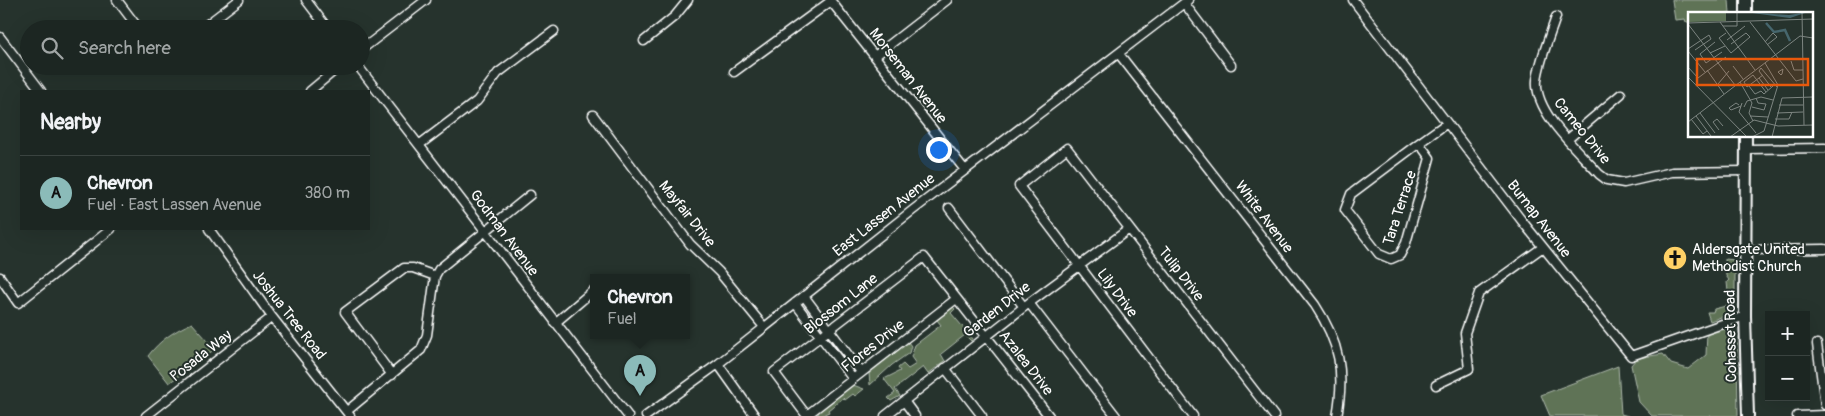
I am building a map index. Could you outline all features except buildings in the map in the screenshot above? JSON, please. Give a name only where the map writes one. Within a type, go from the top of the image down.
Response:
[{"type":"street","points":[[117,0],[132,20]]},
{"type":"street","points":[[212,20],[238,0]]},
{"type":"street","points":[[306,0],[321,20]]},
{"type":"street","points":[[370,43],[426,0]]},
{"type":"street","points":[[644,41],[675,16],[688,0]]},
{"type":"street","points":[[875,56],[946,0]]},
{"type":"street","name":"Burnap Avenue","points":[[1353,0],[1543,247],[1630,356],[1745,316]]},
{"type":"street","points":[[734,72],[830,1]]},
{"type":"street","name":"Morseman Avenue","points":[[830,1],[965,170]]},
{"type":"street","points":[[1186,2],[1231,65]]},
{"type":"street","name":"East Lassen Avenue","points":[[646,416],[718,364],[965,170],[1186,2]]},
{"type":"street","name":"Cameo Drive","points":[[1556,17],[1540,67],[1537,81],[1538,94],[1549,116],[1599,174],[1614,183],[1672,172],[1746,171]]},
{"type":"street","points":[[419,145],[477,101],[498,74],[554,31]]},
{"type":"street","points":[[0,38],[20,64]]},
{"type":"street","name":"White Avenue","points":[[1119,54],[1192,146],[1326,323],[1337,346],[1342,378],[1337,416]]},
{"type":"street","points":[[29,75],[40,90]]},
{"type":"street","points":[[311,90],[329,75]]},
{"type":"street","name":"Godman Avenue","points":[[365,75],[628,416]]},
{"type":"street","points":[[1568,139],[1621,94]]},
{"type":"street","name":"Mayfair Drive","points":[[594,115],[690,244],[719,272],[764,327]]},
{"type":"street","name":"Tara Terrace","points":[[1419,143],[1430,158],[1406,243],[1400,255],[1391,259],[1379,254],[1345,210],[1351,194],[1419,143],[1447,123]]},
{"type":"street","name":"Cohasset Road","points":[[1746,138],[1745,316],[1748,416]]},
{"type":"street","name":"Lily Drive","points":[[1067,148],[1019,186],[1193,416]]},
{"type":"street","name":"Tulip Drive","points":[[1067,148],[1274,416]]},
{"type":"street","points":[[1746,148],[1825,148]]},
{"type":"street","points":[[349,414],[421,350],[426,335],[435,276],[439,268],[530,196]]},
{"type":"street","points":[[949,208],[1116,416]]},
{"type":"street","name":"Garden Drive","points":[[885,416],[1026,305],[1129,229]]},
{"type":"street","points":[[0,277],[18,303],[110,230]]},
{"type":"street","name":"Joshua Tree Road","points":[[210,230],[272,317],[349,414]]},
{"type":"street","points":[[1436,385],[1469,369],[1465,333],[1479,293],[1543,247]]},
{"type":"street","points":[[1745,250],[1825,249]]},
{"type":"street","name":"Azalea Drive","points":[[924,257],[1049,416]]},
{"type":"street","name":"Blossom Lane","points":[[807,416],[774,372],[924,257]]},
{"type":"street","points":[[392,375],[346,312],[404,268],[413,268],[435,276]]},
{"type":"street","points":[[555,323],[590,293]]},
{"type":"street","points":[[804,296],[862,372]]},
{"type":"street","name":"Flores Drive","points":[[807,416],[956,299]]},
{"type":"street","points":[[796,303],[853,379]]},
{"type":"street","name":"Posada Way","points":[[146,416],[272,317]]},
{"type":"street","points":[[1817,344],[1825,405]]},
{"type":"street","points":[[718,364],[755,416]]},
{"type":"street","points":[[945,368],[982,416]]},
{"type":"street","points":[[904,401],[915,416]]},
{"type":"street","points":[[1797,416],[1825,415]]},
{"type":"green space","points":[[1672,0],[1729,0],[1730,12],[1688,12],[1688,22],[1685,19],[1675,20]]},
{"type":"green space","points":[[1725,259],[1735,260],[1735,310],[1732,313],[1710,321],[1707,312],[1713,312],[1714,309],[1726,306],[1729,302],[1727,282],[1729,280],[1726,276]]},
{"type":"green space","points":[[953,307],[955,309],[951,313],[973,339],[971,341],[965,335],[941,354],[945,361],[928,374],[923,367],[895,389],[900,396],[891,401],[888,398],[895,393],[884,379],[900,371],[898,368],[903,364],[908,369],[916,364],[911,357],[915,345],[941,325],[937,320]]},
{"type":"green space","points":[[192,323],[215,349],[169,383],[148,356],[168,336]]},
{"type":"green space","points":[[1733,330],[1737,340],[1738,416],[1652,416],[1639,402],[1631,365],[1637,358],[1663,354],[1671,364],[1688,369],[1706,355],[1707,332]]},
{"type":"green space","points":[[908,342],[911,346],[909,353],[892,365],[870,385],[869,373]]},
{"type":"green space","points":[[1618,366],[1621,414],[1628,416],[1550,416],[1541,395]]},
{"type":"green space","points":[[853,385],[864,389],[855,396],[853,394],[845,400],[843,398],[828,410],[829,412],[820,416],[817,412]]},
{"type":"place","name":"Aldersgate United Methodist Church","points":[[1675,258]]},
{"type":"place","name":"Chevron","points":[[640,396]]}]
